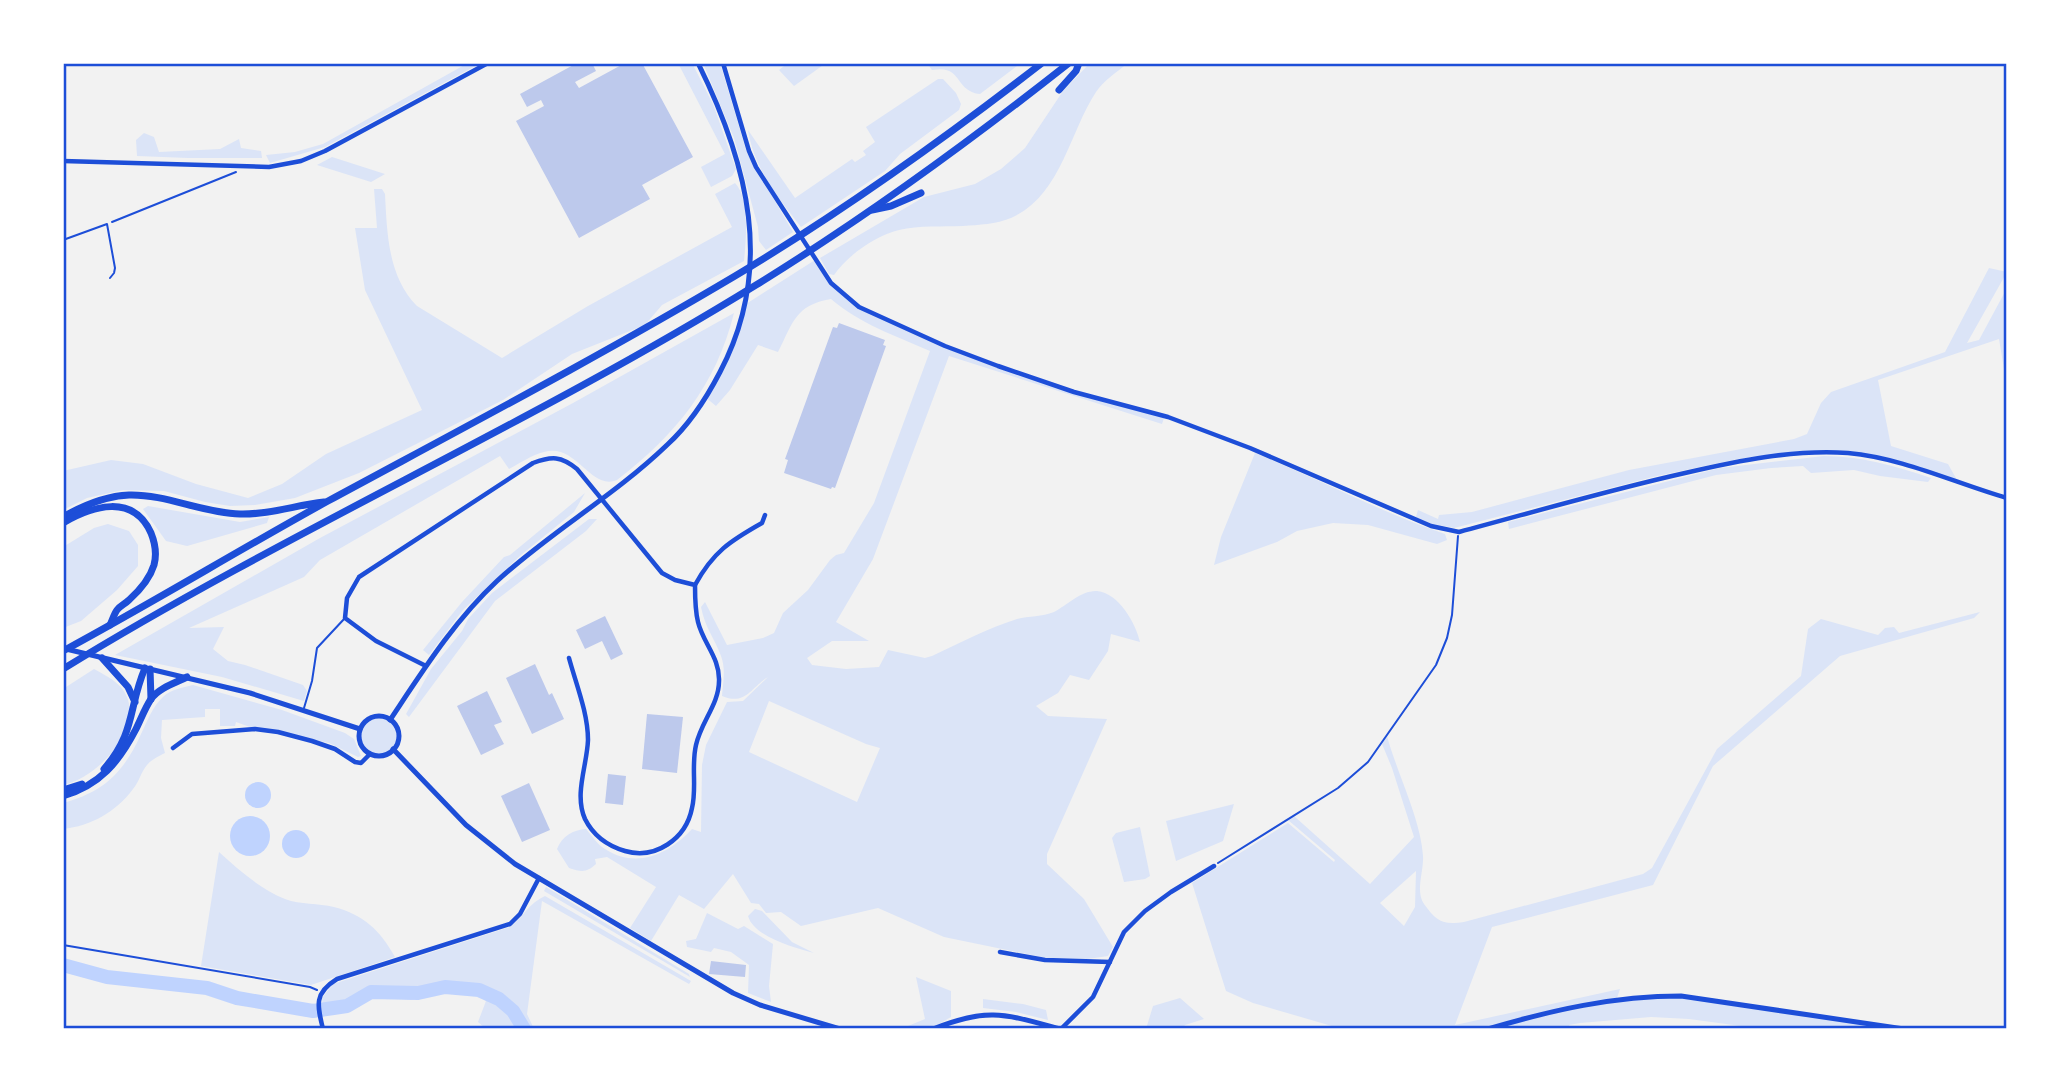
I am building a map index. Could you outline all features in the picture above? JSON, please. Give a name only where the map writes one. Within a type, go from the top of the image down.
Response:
[{"type":"highway","points":[[63,650],[110,626],[326,502],[565,374],[737,275],[847,205],[951,133],[1042,63]]},
{"type":"highway","points":[[64,669],[104,644],[625,362],[757,285],[918,177],[1069,63]]},
{"type":"highway","points":[[1059,90],[1076,71],[1079,63]]},
{"type":"highway","points":[[868,211],[891,206],[921,194]]},
{"type":"highway","points":[[63,517],[78,508],[104,499],[128,495],[241,514],[271,512],[326,502]]},
{"type":"highway","points":[[63,523],[80,513],[110,506],[120,507],[136,514],[146,524],[152,536],[155,555],[150,574],[130,600],[117,609],[110,626]]},
{"type":"highway","points":[[102,658],[128,687],[135,703]]},
{"type":"highway","points":[[148,668],[151,699]]},
{"type":"highway","points":[[63,790],[90,780],[115,756],[129,730],[135,703],[148,668]]},
{"type":"highway","points":[[63,796],[93,784],[107,772],[128,746],[151,699],[168,686],[187,677]]},
{"type":"main road","points":[[390,720],[426,666],[469,610],[494,584],[669,443],[711,388],[740,327],[750,279],[749,208],[731,139],[698,63]]},
{"type":"main road","points":[[63,650],[187,677],[304,709],[360,729]]},
{"type":"main road","points":[[380,716],[390,720],[396,727],[398,736],[393,749],[384,755],[370,754],[360,743],[360,729],[373,717],[380,716]]},
{"type":"main road","points":[[393,749],[466,825],[492,847],[539,878],[733,993],[760,1005],[839,1029]]},
{"type":"main road","points":[[1488,1029],[1593,1002],[1646,996],[1681,996],[1904,1029]]},
{"type":"main road","points":[[933,1029],[955,1020],[983,1014],[1008,1016],[1060,1029]]},
{"type":"street","points":[[63,161],[241,164],[270,167],[301,161],[325,151],[488,63]]},
{"type":"street","points":[[723,63],[749,151],[791,224],[831,284],[859,307],[945,346],[1074,391],[1168,418],[1309,472],[1431,526],[1459,532],[1722,464],[1821,453],[1849,453],[1896,462],[2007,498]]},
{"type":"street","points":[[426,666],[376,641],[345,618],[347,598],[359,577],[533,463],[548,457],[566,460],[577,468],[662,573],[675,580],[695,585]]},
{"type":"street","points":[[569,658],[585,715],[588,740],[580,795],[586,821],[597,837],[615,848],[632,853],[662,849],[674,841],[689,820],[693,806],[696,743],[717,698],[719,681],[715,656],[698,623],[695,585],[717,552],[762,523],[765,515]]},
{"type":"street","points":[[173,748],[192,734],[256,729],[278,732],[324,745],[355,762],[360,762],[370,754]]},
{"type":"street","points":[[1060,1029],[1093,997],[1124,932],[1145,911],[1214,866]]},
{"type":"street","points":[[322,1027],[320,995],[325,987],[337,979],[510,924],[520,914],[539,878]]},
{"type":"street","points":[[1000,952],[1045,960],[1110,961]]},
{"type":"lane","points":[[63,240],[107,224],[115,268],[110,278]]},
{"type":"lane","points":[[304,709],[317,648],[345,618]]},
{"type":"path","points":[[107,224],[234,174],[241,164]]},
{"type":"path","points":[[1214,866],[1338,788],[1368,762],[1436,665],[1447,638],[1452,615],[1459,532]]},
{"type":"path","points":[[63,945],[310,987],[320,995]]},
{"type":"shaded area","points":[[468,63],[481,63],[325,147],[270,163],[266,155],[295,152],[323,144]]},
{"type":"shaded area","points":[[678,63],[692,63],[713,104],[736,169],[732,176],[711,187],[701,167],[725,154]]},
{"type":"shaded area","points":[[703,63],[720,63],[747,153],[793,232],[766,250],[759,241],[758,227],[734,138]]},
{"type":"shaded area","points":[[788,63],[826,63],[794,86],[779,70]]},
{"type":"shaded area","points":[[927,63],[1021,63],[980,94],[966,88],[949,71],[932,70]]},
{"type":"shaded area","points":[[1090,63],[1128,63],[1096,92],[1053,179],[1042,195],[1028,208],[1011,218],[993,223],[899,230],[872,242],[854,254],[834,275],[829,274],[820,258],[924,197],[975,184],[1001,169],[1025,148],[1063,91]]},
{"type":"shaded area","points":[[938,79],[943,79],[956,93],[961,104],[959,110],[900,154],[885,171],[801,227],[761,170],[748,130],[795,198],[852,159],[855,162],[866,155],[863,151],[875,142],[866,127]]},
{"type":"shaded area","points":[[144,133],[154,137],[159,152],[220,149],[239,139],[241,148],[261,151],[262,158],[137,156],[136,140]]},
{"type":"shaded area","points":[[332,157],[385,174],[371,182],[317,165]]},
{"type":"shaded area","points":[[735,183],[740,190],[745,209],[744,261],[662,305],[645,325],[572,354],[503,400],[359,473],[295,498],[255,505],[230,506],[164,491],[123,490],[87,498],[63,510],[63,471],[111,460],[143,464],[196,484],[248,498],[282,484],[326,454],[422,410],[365,290],[355,228],[377,228],[374,189],[382,189],[385,194],[391,254],[407,294],[417,306],[502,358],[588,306],[732,227],[715,194]]},
{"type":"shaded area","points":[[815,260],[831,284],[859,307],[945,346],[1074,392],[1164,418],[1162,424],[949,356],[873,559],[836,622],[869,641],[832,641],[807,658],[812,665],[846,669],[879,667],[888,650],[925,658],[932,656],[1017,619],[1054,612],[1091,591],[1105,593],[1119,603],[1135,627],[1140,642],[1111,634],[1108,651],[1089,680],[1070,675],[1058,693],[1036,706],[1048,716],[1107,719],[1047,854],[1047,864],[1084,899],[1113,947],[1108,956],[1087,959],[1046,958],[944,937],[878,908],[801,926],[781,912],[766,913],[759,904],[751,903],[733,874],[704,909],[679,895],[651,941],[630,928],[656,887],[607,857],[595,859],[596,864],[586,870],[569,868],[557,849],[568,834],[586,829],[605,849],[629,858],[641,858],[652,856],[674,845],[692,829],[701,832],[702,765],[706,745],[727,702],[743,701],[768,677],[743,697],[737,699],[722,696],[723,661],[701,607],[705,602],[727,645],[763,638],[774,633],[783,613],[808,590],[830,560],[844,553],[874,503],[930,351],[866,322],[831,299],[819,302],[802,311],[797,317],[778,352],[758,345],[730,390],[716,406],[705,397],[711,389],[746,304]],"holes":[[[769,701],[880,748],[857,802],[749,752]]]},
{"type":"shaded area","points":[[1989,268],[2007,272],[1967,343],[1979,340],[2007,288],[2007,387],[1999,339],[1878,380],[1891,446],[1948,464],[1957,480],[1884,457],[1851,451],[1821,450],[1738,459],[1657,476],[1454,528],[1428,523],[1416,517],[1418,510],[1438,519],[1439,515],[1472,512],[1629,470],[1794,439],[1807,434],[1821,403],[1831,392],[1945,352]]},
{"type":"shaded area","points":[[734,313],[716,363],[691,407],[658,445],[617,480],[607,482],[599,479],[566,454],[556,451],[540,453],[509,469],[500,456],[320,560],[304,577],[189,628],[224,627],[213,649],[228,661],[303,685],[307,691],[304,701],[222,677],[115,655],[320,538],[573,403]]},
{"type":"shaded area","points":[[1255,453],[1397,516],[1445,534],[1447,540],[1437,544],[1368,525],[1333,523],[1297,531],[1277,542],[1214,565],[1221,537]]},
{"type":"shaded area","points":[[1824,456],[1878,462],[1931,478],[1928,482],[1854,470],[1811,473],[1803,466],[1771,468],[1716,475],[1509,529],[1508,522],[1720,468]]},
{"type":"shaded area","points":[[585,493],[574,512],[521,555],[463,610],[429,655],[423,650],[462,602],[504,557],[510,555]]},
{"type":"shaded area","points":[[148,506],[240,522],[269,517],[267,523],[187,546],[166,541],[143,509]]},
{"type":"shaded area","points":[[589,519],[597,519],[586,531],[495,601],[409,717],[406,714],[431,669],[462,631],[468,619],[492,593]]},
{"type":"shaded area","points":[[108,524],[129,531],[138,545],[138,566],[117,590],[81,621],[63,628],[63,547],[94,528]]},
{"type":"shaded area","points":[[1980,612],[1974,618],[1840,656],[1713,766],[1653,885],[1492,927],[1455,1025],[1620,989],[1617,998],[1681,996],[1904,1029],[1763,1029],[1651,1017],[1580,1023],[1569,1025],[1571,1029],[1342,1029],[1253,1003],[1226,991],[1192,883],[1288,823],[1334,862],[1335,860],[1288,820],[1294,816],[1370,884],[1414,837],[1382,744],[1387,736],[1421,842],[1421,899],[1441,921],[1464,922],[1643,874],[1652,868],[1717,749],[1801,676],[1808,629],[1821,619],[1878,635],[1885,628],[1894,627],[1899,633]],"holes":[[[1416,871],[1415,907],[1404,926],[1380,903]]]},
{"type":"shaded area","points":[[94,669],[121,687],[130,710],[128,724],[113,752],[89,774],[63,785],[63,689]]},
{"type":"shaded area","points":[[193,685],[282,710],[345,733],[354,739],[361,756],[329,743],[236,722],[235,726],[220,726],[220,709],[205,709],[205,717],[162,720],[161,738],[165,753],[147,765],[135,786],[119,805],[93,821],[63,829],[63,803],[90,793],[111,779],[127,759],[159,701],[170,692]]},
{"type":"shaded area","points":[[379,716],[393,722],[399,736],[393,750],[379,756],[365,750],[359,736],[365,722]]},
{"type":"shaded area","points":[[1234,804],[1223,841],[1176,861],[1166,821]]},
{"type":"shaded area","points":[[1140,827],[1150,876],[1124,882],[1112,838],[1116,833]]},
{"type":"shaded area","points":[[219,852],[250,879],[276,895],[297,902],[345,910],[363,919],[377,931],[395,957],[311,985],[201,966]]},
{"type":"shaded area","points":[[546,887],[689,974],[690,977],[544,891]]},
{"type":"shaded area","points":[[545,896],[691,981],[689,984],[542,901],[527,1014],[534,1029],[486,1029],[478,1022],[486,1001],[479,991],[437,991],[411,1000],[363,995],[333,1009],[323,1008],[322,998],[333,984],[510,927],[535,902]]},
{"type":"shaded area","points":[[755,909],[762,911],[792,942],[814,953],[776,940],[758,930],[748,916]]},
{"type":"shaded area","points":[[707,913],[738,929],[744,926],[773,944],[769,986],[771,1002],[748,993],[749,965],[731,952],[714,948],[711,952],[687,947],[686,941],[696,939]]},
{"type":"shaded area","points":[[916,977],[951,991],[951,1017],[932,1028],[909,1029],[908,1026],[925,1019]]},
{"type":"shaded area","points":[[1180,998],[1204,1019],[1185,1025],[1182,1029],[1146,1029],[1153,1006]]},
{"type":"shaded area","points":[[983,999],[1046,1010],[1048,1020],[983,1008]]},
{"type":"water","points":[[258,782],[267,786],[271,795],[267,804],[258,808],[249,804],[245,795],[249,786]]},
{"type":"water","points":[[250,816],[258,817],[264,822],[269,828],[269,844],[264,850],[258,855],[250,856],[242,855],[236,850],[231,844],[230,836],[231,828],[236,822],[242,817]]},
{"type":"water","points":[[296,830],[306,834],[310,844],[306,854],[296,858],[286,854],[282,844],[286,834]]},
{"type":"building","points":[[577,63],[592,63],[596,71],[575,82],[579,88],[625,63],[642,63],[693,157],[642,185],[650,199],[579,238],[516,121],[544,106],[541,100],[527,107],[520,94]]},
{"type":"building","points":[[839,323],[885,340],[883,345],[886,346],[835,488],[831,489],[784,473],[788,460],[785,459],[833,327],[837,328]]},
{"type":"building","points":[[605,616],[623,654],[611,660],[602,641],[585,649],[576,630]]},
{"type":"building","points":[[535,664],[564,719],[532,734],[506,678]]},
{"type":"building","points":[[487,691],[502,722],[494,725],[504,744],[481,755],[457,706]]},
{"type":"building","points":[[647,714],[683,717],[677,773],[642,769]]},
{"type":"building","points":[[608,774],[626,776],[623,805],[605,803]]},
{"type":"building","points":[[529,783],[550,830],[522,842],[501,796]]},
{"type":"building","points":[[711,961],[746,965],[745,977],[709,974]]},
{"type":"waterway","points":[[63,965],[107,977],[207,988],[237,998],[313,1011],[347,1006],[371,992],[418,993],[445,987],[479,990],[499,999],[513,1011],[524,1029]]}]
